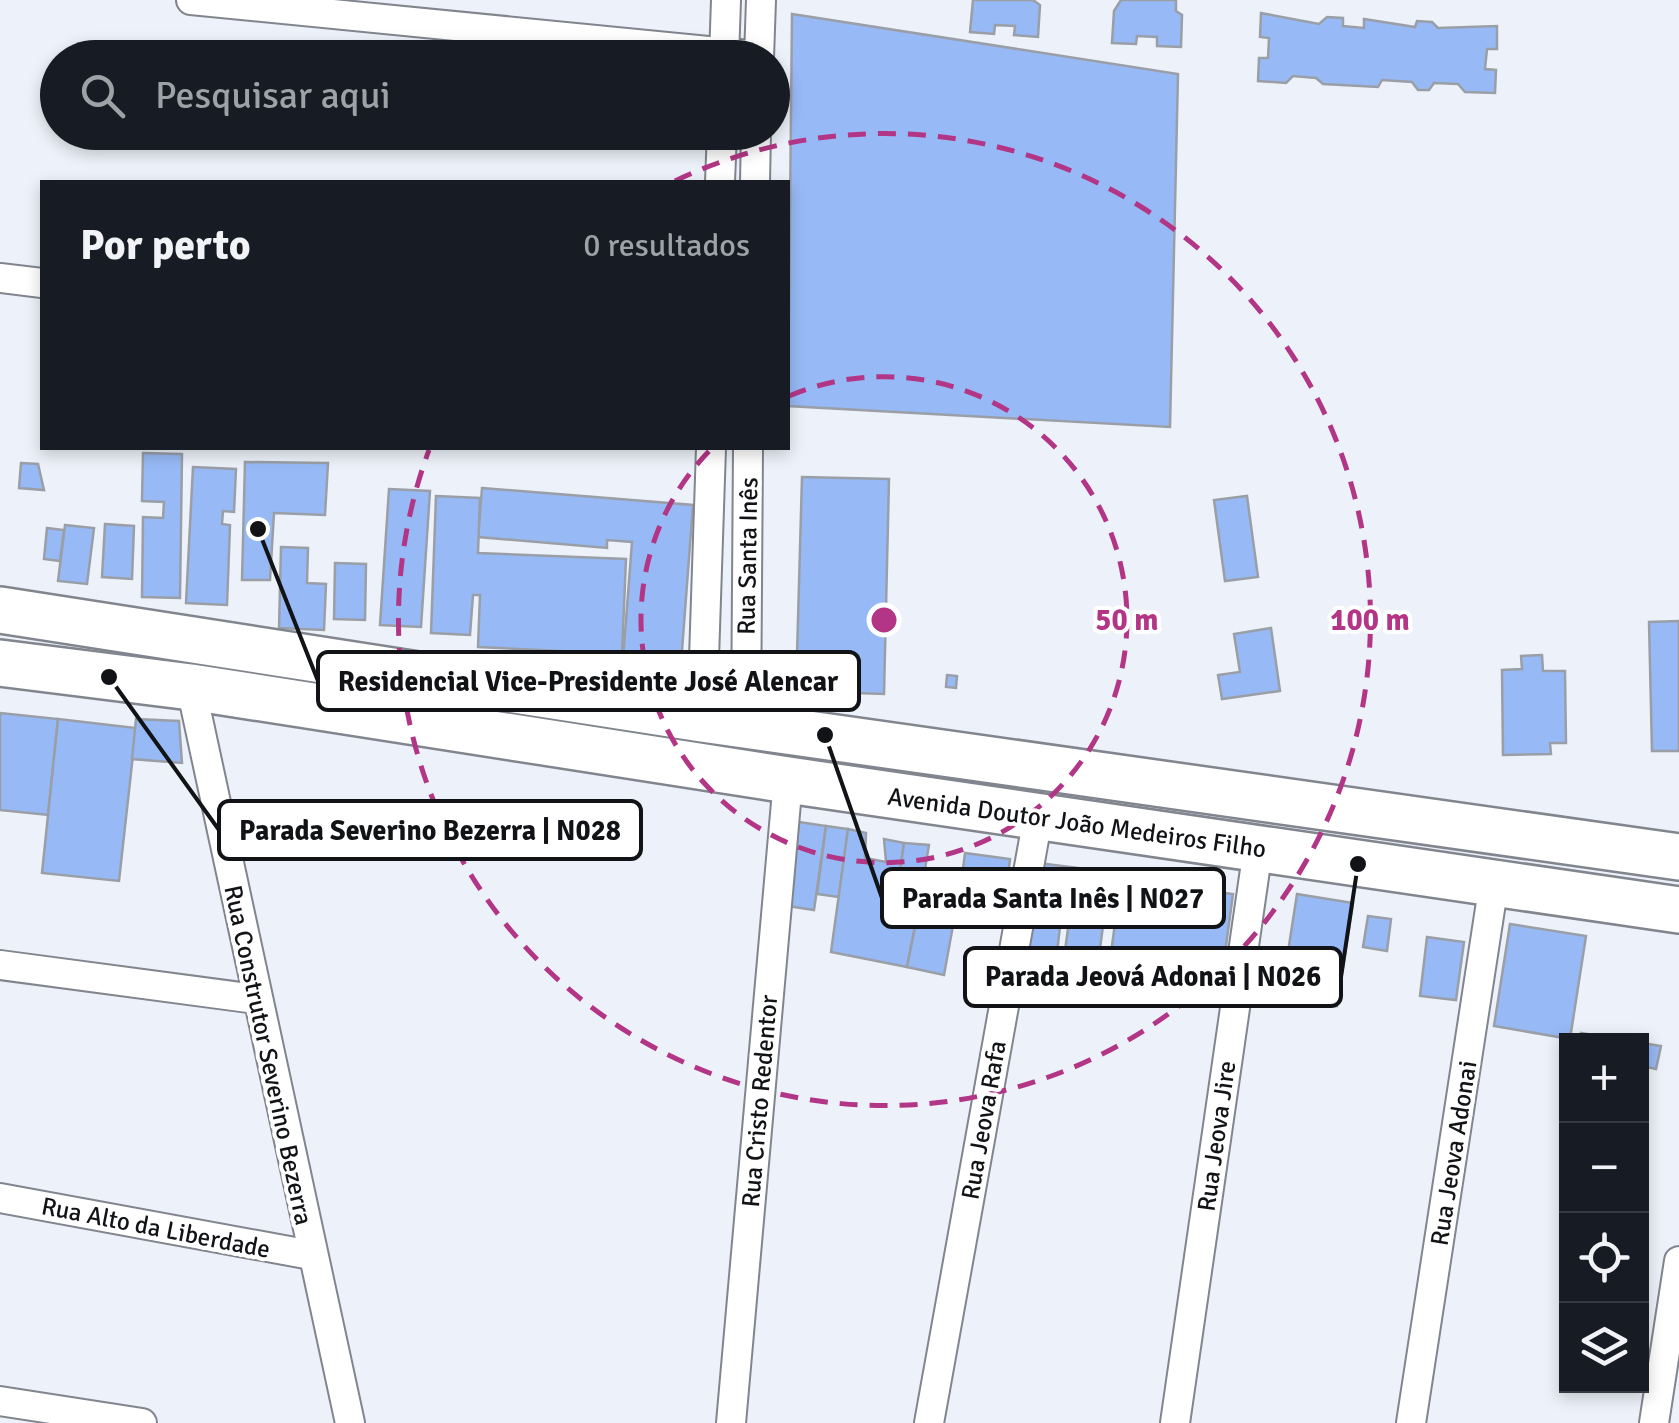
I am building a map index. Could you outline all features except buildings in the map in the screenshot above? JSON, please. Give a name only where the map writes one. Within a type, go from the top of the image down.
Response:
[{"type":"main road","name":"Avenida Doutor João Medeiros Filho","points":[[0,610],[724,722],[1679,857]]},
{"type":"main road","name":"Avenida Doutor João Medeiros Filho","points":[[0,663],[191,687],[788,780],[1679,910]]},
{"type":"street","points":[[191,0],[579,40]]},
{"type":"street","points":[[725,40],[726,0]]},
{"type":"street","points":[[759,40],[761,0]]},
{"type":"street","points":[[720,180],[721,150]]},
{"type":"street","points":[[754,180],[755,150]]},
{"type":"street","points":[[0,278],[40,283]]},
{"type":"street","name":"Rua Santa Inês","points":[[711,450],[724,722]]},
{"type":"street","name":"Rua Santa Inês","points":[[724,722],[748,450]]},
{"type":"street","name":"Rua Construtor Severino Bezerra","points":[[191,687],[350,1423]]},
{"type":"street","name":"Rua Cristo Redentor","points":[[731,1423],[788,780]]},
{"type":"street","name":"Rua Jeova Rafa","points":[[929,1423],[1038,816]]},
{"type":"street","name":"Rua Jeova Jire","points":[[1175,1423],[1258,849]]},
{"type":"street","name":"Rua Jeova Adonai","points":[[1412,1423],[1494,883]]},
{"type":"street","points":[[0,964],[256,999]]},
{"type":"street","name":"Rua Alto da Liberdade","points":[[0,1198],[312,1256]]},
{"type":"street","points":[[1654,1423],[1679,1261]]},
{"type":"street","points":[[0,1402],[142,1423]]},
{"type":"place","name":"Residencial Vice-Presidente José Alencar","points":[[258,529]]},
{"type":"place","name":"Parada Severino Bezerra | N028","points":[[109,677]]},
{"type":"place","name":"Parada Santa Inês | N027","points":[[825,735]]},
{"type":"place","name":"Parada Jeová Adonai | N026","points":[[1358,864]]}]
